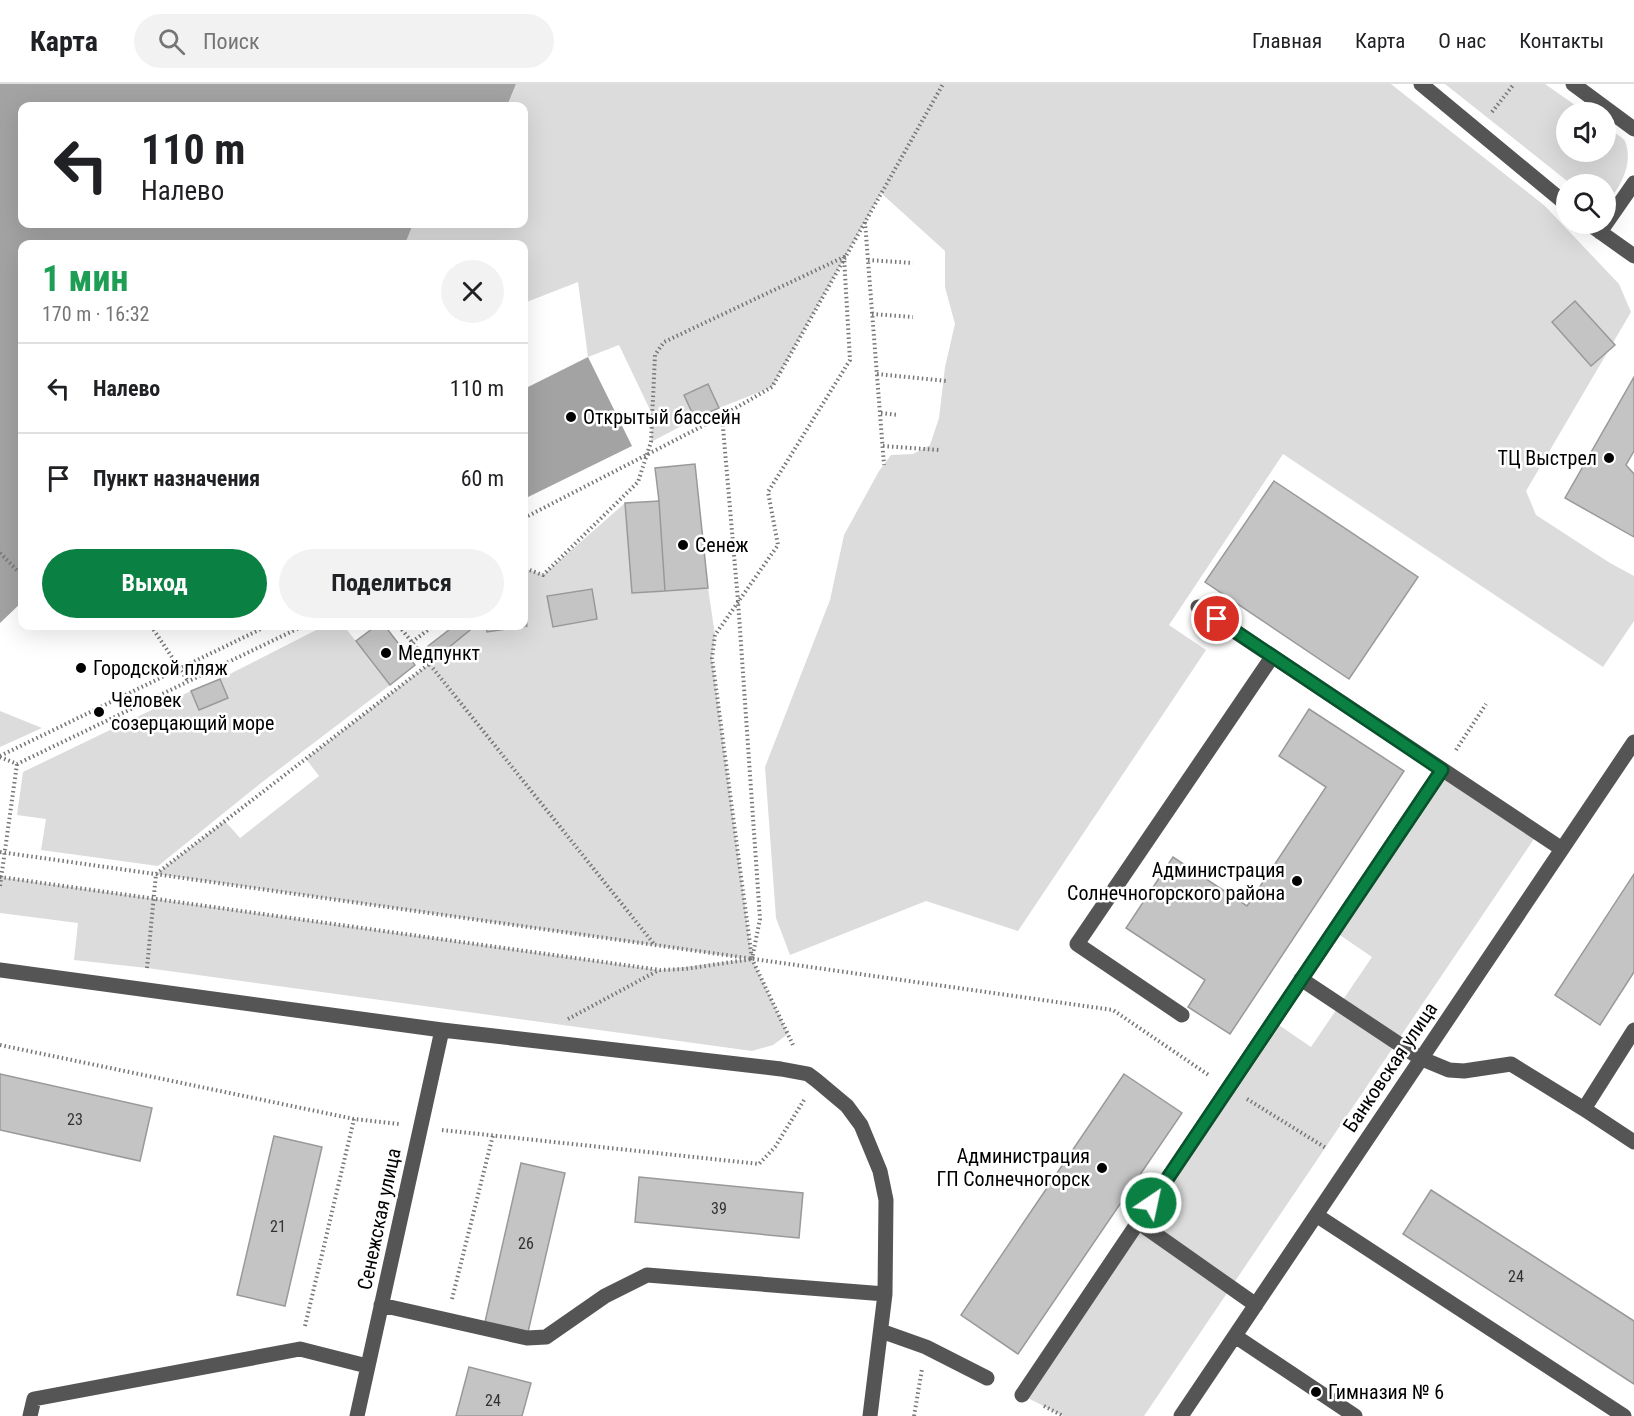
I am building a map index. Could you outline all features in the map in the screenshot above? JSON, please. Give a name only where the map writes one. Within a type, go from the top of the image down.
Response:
[{"type":"street","points":[[1421,84],[1556,196]]},
{"type":"street","points":[[1573,84],[1634,129]]},
{"type":"street","points":[[1616,204],[1634,183]]},
{"type":"street","points":[[1603,234],[1634,256]]},
{"type":"street","points":[[1198,607],[1562,849]]},
{"type":"street","points":[[1182,1015],[1077,944],[1272,657]]},
{"type":"street","name":"Банковская улица","points":[[1181,1416],[1634,742]]},
{"type":"street","points":[[1022,1395],[1442,770]]},
{"type":"street","points":[[0,970],[442,1030],[781,1069],[812,1077],[847,1106],[861,1125],[880,1171],[886,1200],[885,1294],[870,1416]]},
{"type":"street","points":[[1301,979],[1420,1058],[1449,1070],[1464,1071],[1511,1064],[1634,1142]]},
{"type":"street","name":"Сенежская улица","points":[[357,1416],[442,1030]]},
{"type":"street","points":[[1584,1109],[1634,1030]]},
{"type":"street","points":[[1316,1215],[1624,1416]]},
{"type":"street","points":[[1138,1222],[1256,1305]]},
{"type":"street","points":[[381,1305],[527,1338],[546,1337],[605,1296],[647,1275],[885,1294]]},
{"type":"street","points":[[882,1331],[926,1347],[987,1378]]},
{"type":"street","points":[[1235,1336],[1355,1416]]},
{"type":"street","points":[[30,1416],[34,1399],[300,1349],[368,1366]]},
{"type":"path","points":[[528,516],[722,416],[772,387],[943,84]]},
{"type":"path","points":[[1478,131],[1514,84]]},
{"type":"path","points":[[865,221],[884,465]]},
{"type":"path","points":[[528,569],[543,575],[638,482],[651,442],[655,355],[664,342],[844,257]]},
{"type":"path","points":[[0,1045],[354,1119],[759,1164],[775,1147],[812,1077],[752,959],[712,658],[715,635],[778,546],[768,492],[850,360],[844,257]]},
{"type":"path","points":[[868,260],[913,263]]},
{"type":"path","points":[[872,314],[913,317]]},
{"type":"path","points":[[877,374],[948,381]]},
{"type":"path","points":[[880,413],[898,415]]},
{"type":"path","points":[[722,416],[738,601],[760,919],[752,959]]},
{"type":"path","points":[[883,446],[939,450]]},
{"type":"path","points":[[0,553],[18,569]]},
{"type":"path","points":[[154,630],[188,681]]},
{"type":"path","points":[[0,756],[259,630]]},
{"type":"path","points":[[17,764],[295,630]]},
{"type":"path","points":[[402,630],[654,945]]},
{"type":"path","points":[[412,642],[428,630]]},
{"type":"path","points":[[145,990],[156,874],[429,664]]},
{"type":"path","points":[[1442,770],[1486,704]]},
{"type":"path","points":[[0,756],[17,764]]},
{"type":"path","points":[[0,886],[2,852],[17,764]]},
{"type":"path","points":[[2,852],[1113,1010]]},
{"type":"path","points":[[1,877],[660,970],[685,969],[752,959]]},
{"type":"path","points":[[530,1040],[660,970]]},
{"type":"path","points":[[300,1349],[354,1119]]},
{"type":"path","points":[[447,1320],[493,1135]]},
{"type":"path","points":[[914,1416],[926,1347]]},
{"type":"shaded area","points":[[0,84],[516,84],[509,102],[18,102],[18,228],[411,228],[407,240],[18,240],[18,606],[0,623]]},
{"type":"shaded area","points":[[516,84],[1391,84],[1545,206],[1556,218],[1556,234],[1572,234],[1619,284],[1631,312],[1526,491],[1536,515],[1634,576],[1634,621],[1603,667],[1283,454],[1169,625],[1206,650],[1018,931],[926,901],[790,955],[776,918],[765,767],[830,600],[844,535],[879,471],[891,455],[913,454],[930,445],[939,418],[945,367],[955,324],[945,287],[945,251],[881,193],[772,387],[719,408],[708,384],[684,395],[695,419],[651,442],[652,414],[619,345],[588,357],[578,282],[528,301],[528,240],[407,240],[411,228],[528,228],[528,102],[509,102]]},
{"type":"shaded area","points":[[1445,84],[1545,84],[1571,102],[1556,102],[1556,162],[1616,162],[1616,134],[1625,141],[1627,167],[1616,191],[1616,174],[1558,174]]},
{"type":"shaded area","name":"Открытый бассейн","points":[[588,357],[632,446],[528,497],[528,387]]},
{"type":"shaded area","points":[[625,503],[632,593],[708,588],[715,635],[712,658],[752,959],[788,1034],[773,1045],[752,1051],[74,960],[78,923],[0,913],[0,877],[660,970],[748,959],[156,874],[225,821],[240,838],[319,776],[306,759],[470,630],[528,630],[528,569],[543,575]]},
{"type":"shaded area","points":[[316,630],[347,630],[390,685],[261,783],[158,866],[41,850],[46,819],[17,815],[23,772],[191,691],[199,710],[227,699],[220,679]]},
{"type":"shaded area","points":[[0,711],[42,728],[0,747]]},
{"type":"shaded area","points":[[1442,770],[1538,833],[1144,1416],[1063,1416],[1022,1395],[1273,1021],[1311,1047],[1372,957],[1334,931]]},
{"type":"building","points":[[1575,301],[1615,345],[1591,366],[1552,322]]},
{"type":"building","name":"ТЦ Выстрел","points":[[1634,377],[1634,451],[1626,465],[1634,474],[1634,537],[1565,498]]},
{"type":"building","points":[[708,384],[719,408],[695,419],[684,395]]},
{"type":"building","name":"Сенеж","points":[[695,464],[708,588],[665,591],[655,468]]},
{"type":"building","points":[[1274,481],[1418,577],[1349,679],[1205,582]]},
{"type":"building","points":[[659,501],[665,591],[632,593],[625,503]]},
{"type":"building","points":[[592,589],[597,619],[553,627],[547,596]]},
{"type":"building","name":"Медпункт","points":[[371,630],[388,630],[415,665],[390,685],[356,641]]},
{"type":"building","points":[[449,630],[470,630],[437,657],[428,646]]},
{"type":"building","points":[[220,679],[228,698],[199,710],[191,691]]},
{"type":"building","name":"Администрация Солнечногорского района","points":[[1309,709],[1404,771],[1230,1034],[1188,1007],[1205,980],[1126,928],[1173,857],[1247,906],[1326,787],[1279,756]]},
{"type":"building","points":[[1634,874],[1634,972],[1600,1025],[1555,995]]},
{"type":"building","points":[[0,1074],[152,1108],[140,1161],[0,1130]]},
{"type":"building","name":"Администрация ГП Солнечногорск","points":[[1124,1074],[1182,1113],[1018,1354],[961,1315]]},
{"type":"building","points":[[274,1136],[322,1147],[285,1306],[237,1295]]},
{"type":"building","points":[[521,1163],[565,1173],[528,1332],[485,1322]]},
{"type":"building","points":[[639,1177],[803,1193],[799,1238],[635,1222]]},
{"type":"building","points":[[1431,1190],[1634,1321],[1634,1384],[1403,1234]]},
{"type":"building","points":[[469,1367],[531,1383],[522,1416],[456,1416]]},
{"type":"place","name":"Открытый бассейн","points":[[571,417]]},
{"type":"place","name":"ТЦ Выстрел","points":[[1609,458]]},
{"type":"place","name":"Сенеж","points":[[683,545]]},
{"type":"place","name":"Медпункт","points":[[386,653]]},
{"type":"place","name":"Городской пляж","points":[[81,668]]},
{"type":"place","name":"Человек созерцающий море","points":[[99,712]]},
{"type":"place","name":"Администрация Солнечногорского района","points":[[1297,881]]},
{"type":"place","name":"Администрация ГП Солнечногорск","points":[[1102,1168]]},
{"type":"place","name":"Гимназия № 6","points":[[1316,1392]]},
{"type":"route","points":[[1151,1203],[1442,770],[1217,619]]}]
